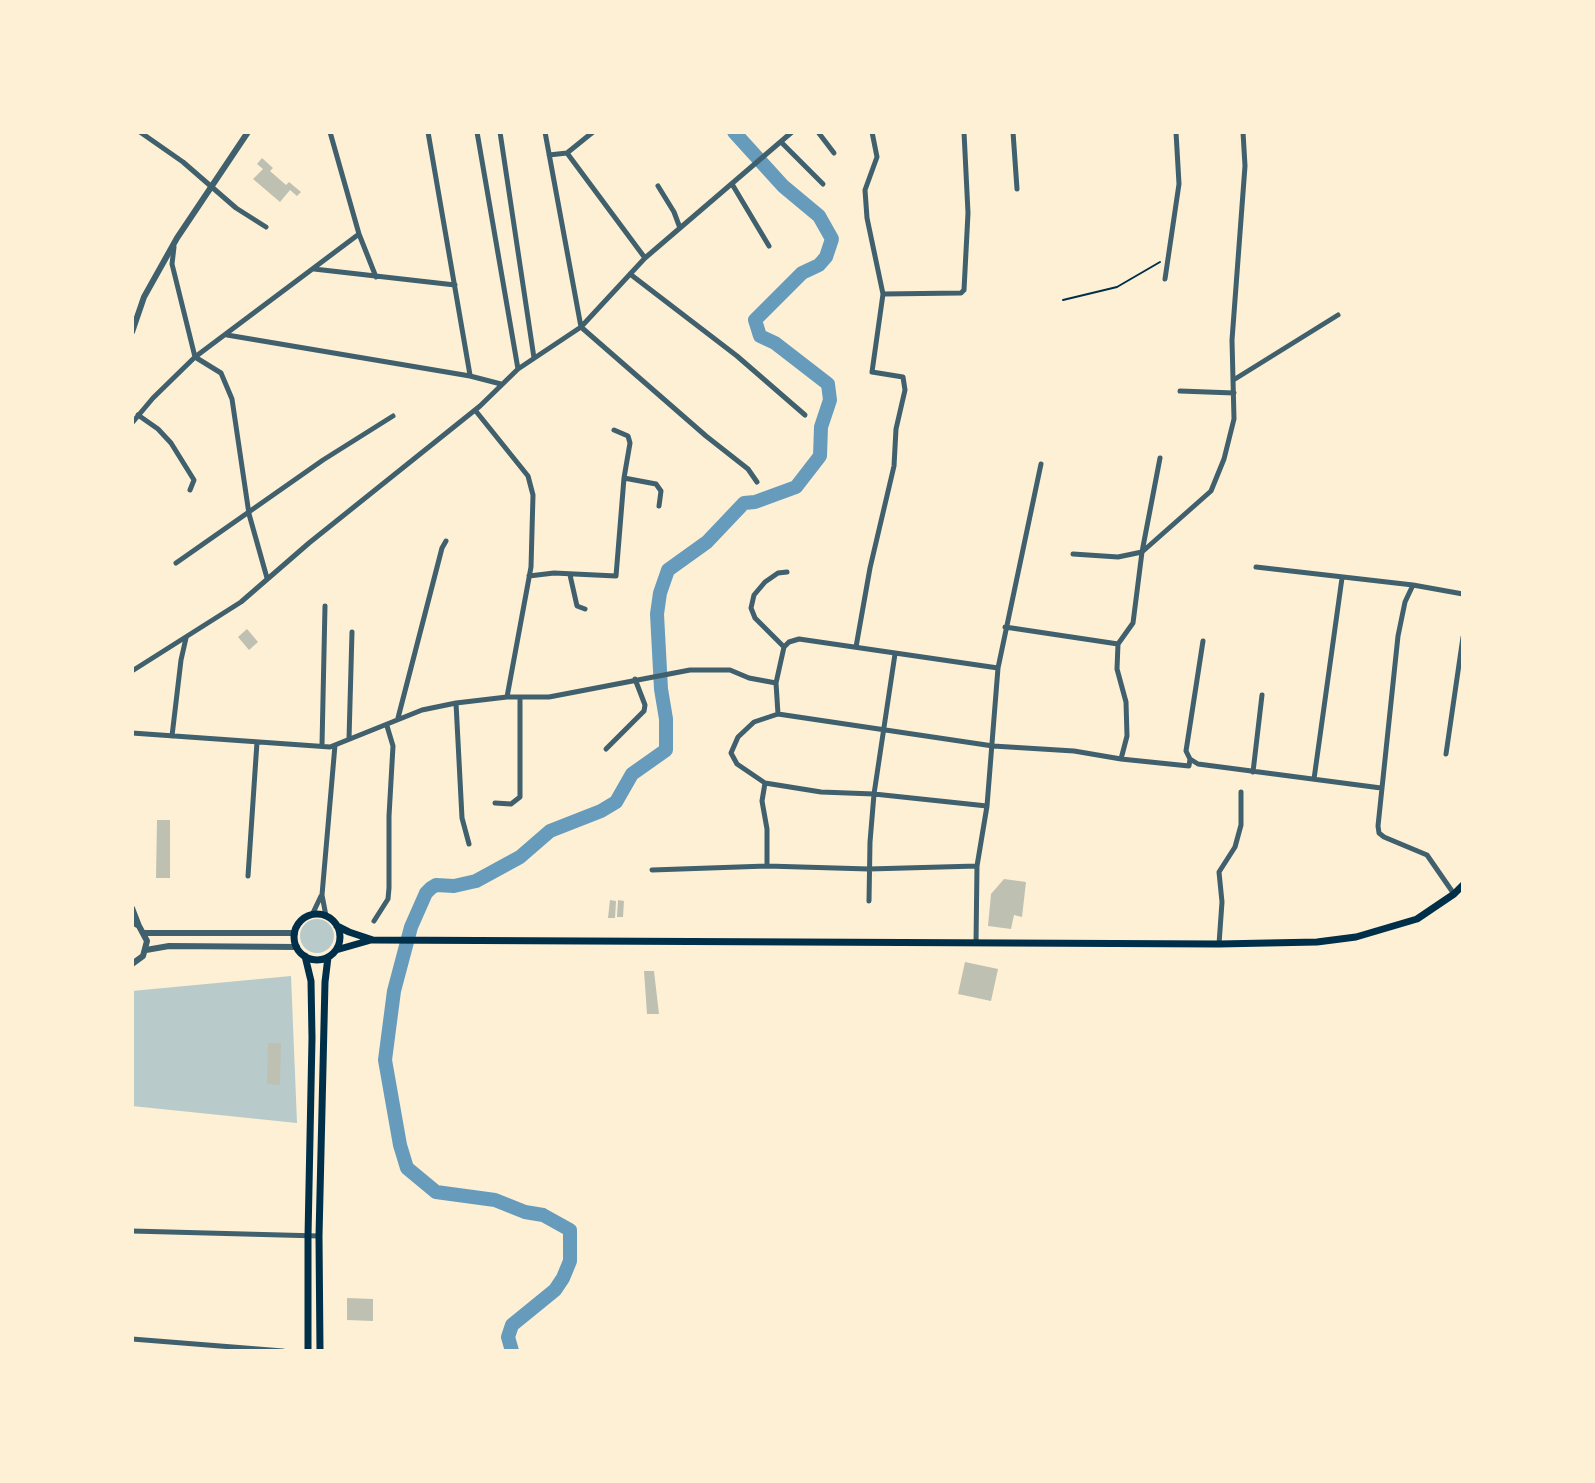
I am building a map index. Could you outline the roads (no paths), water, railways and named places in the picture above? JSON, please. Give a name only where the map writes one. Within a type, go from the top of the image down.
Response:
[{"type":"main road","points":[[305,956],[316,960],[328,957],[336,950],[373,940],[1317,942],[1356,937],[1417,919],[1463,885]]},
{"type":"main road","points":[[308,1351],[311,981],[305,956],[297,947],[295,933],[300,921],[312,915],[326,916],[337,926],[373,940]]},
{"type":"main road","points":[[336,950],[340,939],[337,926]]},
{"type":"main road","points":[[320,1351],[319,1236],[328,957]]},
{"type":"street","points":[[140,132],[150,134],[209,187],[266,227]]},
{"type":"street","points":[[132,332],[144,297],[177,238],[248,132]]},
{"type":"street","points":[[330,132],[359,234],[376,277]]},
{"type":"street","points":[[428,132],[470,376]]},
{"type":"street","points":[[477,132],[518,369]]},
{"type":"street","points":[[500,132],[534,358]]},
{"type":"street","points":[[545,132],[581,327],[748,469],[757,482]]},
{"type":"street","points":[[549,155],[567,153],[593,132]]},
{"type":"street","points":[[132,671],[241,602],[475,410],[518,369],[581,327],[645,258],[792,132]]},
{"type":"street","points":[[818,132],[834,153]]},
{"type":"street","points":[[856,647],[870,568],[894,466],[896,429],[905,390],[903,377],[872,372],[883,294],[867,218],[865,190],[877,157],[872,132]]},
{"type":"street","points":[[883,294],[961,293],[964,290],[968,213],[964,132]]},
{"type":"street","points":[[1013,132],[1017,189]]},
{"type":"street","points":[[1165,279],[1179,184],[1176,132]]},
{"type":"street","points":[[1073,554],[1118,557],[1142,552],[1211,491],[1224,459],[1234,419],[1232,340],[1245,166],[1243,132]]},
{"type":"street","points":[[781,142],[823,184]]},
{"type":"street","points":[[567,153],[645,258]]},
{"type":"street","points":[[732,184],[769,246]]},
{"type":"street","points":[[658,186],[680,228]]},
{"type":"street","points":[[132,423],[195,357],[359,234]]},
{"type":"street","points":[[177,238],[172,264],[195,357],[221,373],[232,399],[249,514],[267,578]]},
{"type":"street","points":[[313,269],[455,285]]},
{"type":"street","points":[[630,274],[805,415]]},
{"type":"street","points":[[1235,379],[1338,315]]},
{"type":"street","points":[[226,335],[470,376],[501,385]]},
{"type":"street","points":[[1180,391],[1234,393]]},
{"type":"street","points":[[475,410],[528,476],[533,495],[529,576],[507,697]]},
{"type":"street","points":[[138,415],[171,443],[194,480],[190,490]]},
{"type":"street","points":[[176,563],[323,460],[393,416]]},
{"type":"street","points":[[529,576],[554,573],[613,577],[618,574],[624,478],[630,443],[628,436],[614,430]]},
{"type":"street","points":[[1121,759],[1127,736],[1126,702],[1117,669],[1118,644],[1133,623],[1142,552],[1160,458]]},
{"type":"street","points":[[976,943],[977,866],[987,806],[998,668],[1041,464]]},
{"type":"street","points":[[624,478],[656,484],[661,491],[659,506]]},
{"type":"street","points":[[397,719],[446,541]]},
{"type":"street","points":[[1256,567],[1413,585],[1463,594]]},
{"type":"street","points":[[784,647],[755,618],[751,608],[754,595],[765,582],[778,573],[787,572]]},
{"type":"street","points":[[570,575],[577,606],[585,609]]},
{"type":"street","points":[[1314,779],[1342,578]]},
{"type":"street","points":[[1413,585],[1405,602],[1398,636],[1379,833],[1427,855],[1454,894]]},
{"type":"street","points":[[322,745],[325,606]]},
{"type":"street","points":[[1005,627],[1118,644]]},
{"type":"street","points":[[349,739],[352,632]]},
{"type":"street","points":[[172,736],[186,637]]},
{"type":"street","points":[[1446,754],[1463,637]]},
{"type":"street","points":[[778,714],[776,683],[784,647],[799,639],[998,668]]},
{"type":"street","points":[[987,806],[874,794],[821,792],[765,783],[737,764],[731,753],[738,737],[754,722],[778,714],[993,746],[1074,751],[1189,766],[1187,746],[1203,641]]},
{"type":"street","points":[[869,901],[874,794],[895,654]]},
{"type":"street","points":[[132,733],[335,745],[422,710],[507,697],[549,697],[690,670],[730,670],[749,678],[776,683]]},
{"type":"street","points":[[606,749],[644,711],[645,705],[635,679]]},
{"type":"street","points":[[1253,772],[1262,695]]},
{"type":"street","points":[[495,803],[515,803],[520,797],[520,698]]},
{"type":"street","points":[[456,703],[462,818],[469,844]]},
{"type":"street","points":[[374,921],[388,899],[389,888],[393,746],[387,726]]},
{"type":"street","points":[[248,876],[257,742]]},
{"type":"street","points":[[326,916],[322,895],[335,745]]},
{"type":"street","points":[[1190,759],[1198,764],[1381,788]]},
{"type":"street","points":[[765,783],[763,811],[767,829],[767,866]]},
{"type":"street","points":[[1219,944],[1222,902],[1219,872],[1235,847],[1241,825],[1241,792]]},
{"type":"street","points":[[652,870],[767,866],[869,869],[977,866]]},
{"type":"street","points":[[312,915],[322,895]]},
{"type":"street","points":[[132,908],[146,950]]},
{"type":"street","points":[[139,927],[295,933]]},
{"type":"street","points":[[132,964],[146,950],[169,946],[297,947]]},
{"type":"street","points":[[132,1231],[319,1236]]},
{"type":"street","points":[[132,1339],[283,1351]]},
{"type":"waterway","points":[[512,1351],[508,1337],[512,1325],[555,1290],[563,1278],[570,1261],[570,1230],[543,1215],[525,1212],[495,1200],[436,1192],[407,1168],[385,1060],[394,991],[411,927],[431,888],[476,881],[520,857],[550,831],[601,811],[616,802],[632,774],[666,750],[657,614],[668,570],[707,542],[744,503],[796,487],[820,456],[821,427],[830,400],[828,384],[775,343],[760,336],[755,320],[802,273],[819,265],[826,257],[832,239],[819,216],[783,186],[734,132]]}]
